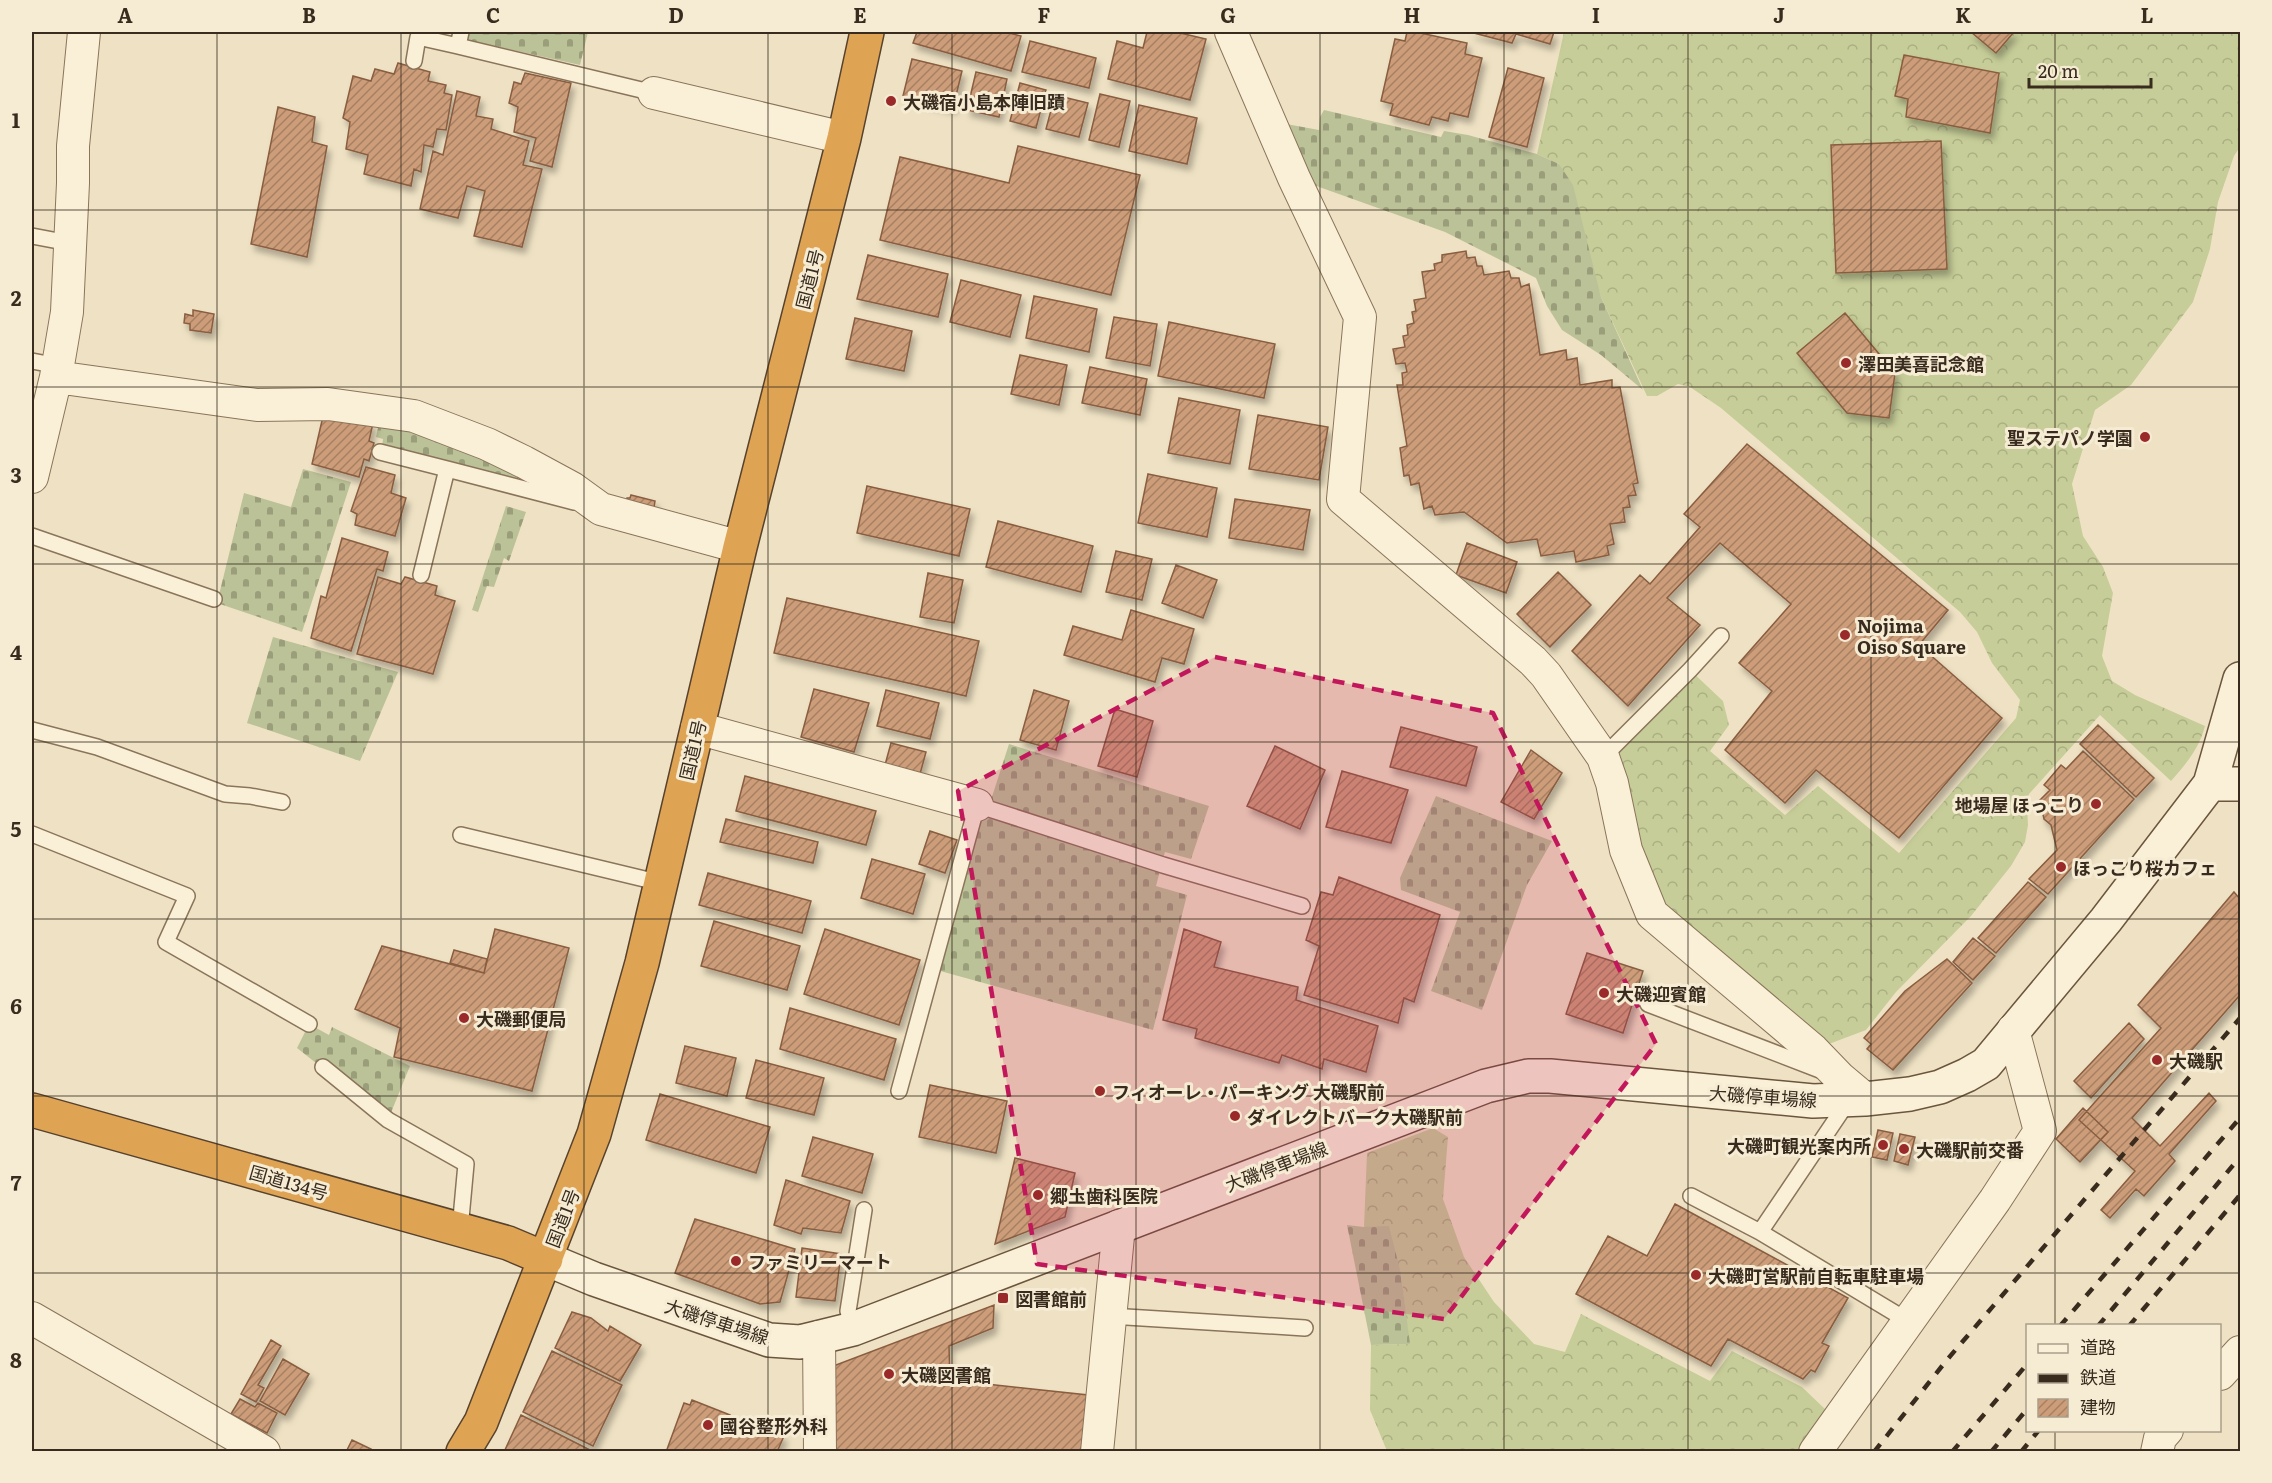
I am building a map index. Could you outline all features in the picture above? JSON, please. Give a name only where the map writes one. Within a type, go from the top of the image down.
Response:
[{"type":"highway","name":"国道1号","points":[[463,1452],[481,1422],[594,1134],[642,963],[740,546],[844,138],[867,32]]},
{"type":"highway","name":"国道134号","points":[[32,1110],[460,1229],[508,1243],[546,1259]]},
{"type":"main road","points":[[2225,784],[2241,679]]},
{"type":"main road","name":"大磯停車場線","points":[[546,1259],[594,1279],[769,1340],[800,1342],[853,1329],[1486,1086],[1528,1076],[1550,1076],[1802,1100],[1851,1092],[1910,1094],[1940,1087],[1986,1064],[2106,920],[2225,784]]},
{"type":"street","points":[[32,477],[49,368],[67,304],[74,183],[73,146],[84,32]]},
{"type":"street","points":[[1231,32],[1294,178],[1360,317],[1343,499],[1533,661],[1546,675],[1603,757],[1612,783],[1626,850],[1652,914],[1813,1050],[1851,1092]]},
{"type":"street","points":[[654,93],[844,138]]},
{"type":"street","points":[[49,368],[257,405],[315,403],[414,416],[487,444],[524,462],[572,488],[602,509],[740,546]]},
{"type":"street","points":[[697,728],[977,805]]},
{"type":"street","points":[[1815,1452],[1995,1200],[2040,1131],[2013,1030]]},
{"type":"street","points":[[1096,1452],[1119,1226]]},
{"type":"street","points":[[32,1318],[264,1452]]},
{"type":"street","points":[[819,1337],[820,1452]]},
{"type":"street","points":[[2221,1373],[2241,1352]]},
{"type":"street","points":[[2157,1452],[2160,1438],[2166,1432]]},
{"type":"lane","points":[[414,61],[418,37],[459,39],[654,93]]},
{"type":"lane","points":[[32,236],[69,243]]},
{"type":"lane","points":[[380,452],[602,509]]},
{"type":"lane","points":[[421,575],[447,469]]},
{"type":"lane","points":[[32,536],[214,599]]},
{"type":"lane","points":[[1603,757],[1721,636]]},
{"type":"lane","points":[[32,729],[97,747],[225,794],[282,802]]},
{"type":"lane","points":[[900,1091],[977,805],[1163,865],[1302,906]]},
{"type":"lane","points":[[32,834],[187,896],[166,942],[309,1024]]},
{"type":"lane","points":[[461,835],[661,883]]},
{"type":"lane","points":[[1648,1005],[1851,1092],[1760,1232]]},
{"type":"lane","points":[[323,1067],[388,1120],[466,1164],[460,1229]]},
{"type":"lane","points":[[1691,1196],[1760,1232],[1908,1320]]},
{"type":"lane","points":[[853,1329],[848,1311],[864,1210]]},
{"type":"lane","points":[[1110,1316],[1305,1328]]},
{"type":"highlighted area","points":[[1215,657],[1493,713],[1656,1044],[1444,1319],[1037,1264],[958,791]]},
{"type":"green space","points":[[469,32],[588,32],[580,65],[467,40]]},
{"type":"green space","points":[[1564,32],[2240,32],[2240,147],[2234,156],[2218,202],[2210,249],[2193,302],[2131,385],[2095,410],[2072,484],[2083,536],[2103,567],[2113,593],[2102,656],[2112,681],[2135,695],[2205,726],[2199,742],[2187,762],[2171,781],[2100,715],[2029,794],[2025,842],[2011,866],[1971,916],[1896,992],[1866,1030],[1813,1050],[1652,914],[1603,757],[1690,670],[1723,701],[1729,725],[1710,751],[1785,815],[1818,786],[1899,853],[2016,718],[2020,700],[1992,663],[1977,632],[1960,612],[1721,408],[1690,387],[1678,384],[1657,396],[1647,396],[1601,297],[1559,164],[1537,154]]},
{"type":"green space","points":[[1324,110],[1441,137],[1444,131],[1468,135],[1537,154],[1559,164],[1573,185],[1601,297],[1643,390],[1601,355],[1562,330],[1547,306],[1536,278],[1445,232],[1294,178],[1270,121],[1319,130],[1320,117]]},
{"type":"green space","points":[[380,418],[522,467],[517,482],[382,447],[383,439],[376,437]]},
{"type":"green space","points":[[303,469],[351,482],[302,632],[217,603],[244,493],[291,507]]},
{"type":"green space","points":[[506,506],[526,512],[509,561],[504,558],[494,587],[487,586],[478,612],[472,610]]},
{"type":"green space","points":[[273,637],[398,672],[360,761],[247,723]]},
{"type":"green space","points":[[1009,744],[1209,806],[1191,859],[1165,852],[1156,886],[1187,895],[1153,1030],[933,969],[977,805],[988,809]]},
{"type":"green space","points":[[1436,796],[1552,841],[1527,885],[1482,1010],[1431,991],[1460,912],[1401,890],[1400,878]]},
{"type":"green space","points":[[309,1024],[329,1035],[332,1027],[410,1066],[388,1120],[297,1048]]},
{"type":"green space","points":[[1433,1128],[1448,1137],[1443,1199],[1464,1257],[1494,1302],[1534,1344],[1565,1352],[1581,1314],[1710,1381],[1732,1351],[1802,1387],[1826,1410],[1797,1451],[1387,1451],[1370,1410],[1371,1345],[1409,1344],[1401,1274],[1364,1227],[1367,1153]]},
{"type":"green space","points":[[1347,1225],[1389,1226],[1401,1274],[1410,1344],[1371,1345]]},
{"type":"building","points":[[917,32],[1005,32],[1021,36],[1011,71],[913,43]]},
{"type":"building","points":[[1147,32],[1176,32],[1206,39],[1190,100],[1108,79],[1117,41],[1143,48]]},
{"type":"building","points":[[1407,32],[1467,43],[1465,54],[1482,58],[1468,117],[1450,113],[1448,121],[1432,117],[1429,125],[1390,115],[1393,104],[1381,101],[1395,39],[1405,41]]},
{"type":"building","points":[[1470,32],[1554,32],[1550,44],[1516,34],[1512,43]]},
{"type":"building","points":[[1971,32],[2014,32],[1996,53]]},
{"type":"building","points":[[1030,41],[1096,58],[1089,88],[1022,72]]},
{"type":"building","points":[[1904,55],[1999,73],[1990,133],[1906,117],[1908,99],[1895,96]]},
{"type":"building","points":[[912,59],[962,71],[953,108],[903,96]]},
{"type":"building","points":[[398,63],[430,72],[428,81],[446,85],[444,93],[452,95],[446,130],[437,129],[433,147],[424,145],[421,172],[414,169],[411,186],[364,174],[368,155],[346,149],[350,122],[343,118],[353,76],[371,81],[375,69],[394,74]]},
{"type":"building","points":[[1508,68],[1544,78],[1527,147],[1489,137]]},
{"type":"building","points":[[976,72],[1007,79],[999,117],[967,110]]},
{"type":"building","points":[[525,73],[571,83],[552,167],[530,161],[536,138],[514,132],[518,107],[509,103],[514,82],[521,84]]},
{"type":"building","points":[[1020,83],[1046,90],[1036,128],[1010,121]]},
{"type":"building","points":[[457,91],[480,97],[476,116],[493,119],[491,129],[529,141],[523,165],[542,169],[522,247],[474,236],[485,191],[467,186],[458,218],[420,209],[433,151],[443,155]]},
{"type":"building","points":[[1100,94],[1130,101],[1119,147],[1089,140]]},
{"type":"building","points":[[1055,95],[1088,103],[1079,137],[1046,129]]},
{"type":"building","points":[[1139,105],[1197,118],[1187,164],[1129,151]]},
{"type":"building","points":[[278,107],[315,117],[312,142],[327,146],[307,257],[251,244]]},
{"type":"building","points":[[1941,141],[1947,269],[1836,273],[1831,145]]},
{"type":"building","points":[[1018,146],[1140,175],[1111,295],[880,240],[900,157],[1009,183]]},
{"type":"building","points":[[1466,251],[1467,258],[1475,257],[1477,266],[1482,266],[1484,275],[1509,271],[1511,278],[1519,278],[1521,287],[1529,284],[1540,355],[1566,350],[1567,360],[1577,358],[1580,385],[1612,380],[1612,388],[1620,387],[1638,483],[1633,484],[1636,495],[1628,496],[1630,507],[1623,508],[1625,522],[1610,524],[1614,544],[1607,546],[1609,555],[1576,562],[1574,551],[1541,556],[1537,539],[1507,543],[1464,512],[1435,515],[1432,506],[1424,509],[1419,483],[1411,485],[1409,475],[1404,476],[1400,448],[1407,446],[1397,385],[1403,385],[1402,373],[1407,372],[1405,363],[1396,364],[1393,349],[1405,347],[1403,336],[1408,335],[1407,325],[1414,323],[1412,312],[1416,311],[1414,300],[1426,298],[1422,272],[1435,270],[1434,264],[1442,262],[1442,255]]},
{"type":"building","points":[[868,255],[948,274],[938,317],[857,299]]},
{"type":"building","points":[[961,280],[1021,295],[1010,337],[950,322]]},
{"type":"building","points":[[1034,296],[1097,309],[1089,352],[1026,338]]},
{"type":"building","points":[[193,310],[214,314],[211,333],[190,330],[190,324],[184,323],[185,314],[193,316]]},
{"type":"building","name":"澤田美喜記念館","points":[[1845,313],[1895,373],[1889,418],[1847,413],[1797,353]]},
{"type":"building","points":[[1114,317],[1157,324],[1150,366],[1106,358]]},
{"type":"building","points":[[855,318],[912,331],[904,371],[846,359]]},
{"type":"building","points":[[1169,322],[1275,344],[1264,398],[1158,376]]},
{"type":"building","points":[[1020,355],[1067,365],[1059,405],[1011,394]]},
{"type":"building","points":[[1090,367],[1147,379],[1140,415],[1082,403]]},
{"type":"building","points":[[1179,398],[1240,410],[1230,464],[1168,453]]},
{"type":"building","points":[[324,412],[373,423],[369,441],[374,443],[369,461],[364,459],[359,477],[312,464]]},
{"type":"building","points":[[1258,415],[1328,427],[1319,480],[1249,469]]},
{"type":"building","name":"Nojima Oiso Square","points":[[1747,444],[1948,610],[1919,645],[2002,718],[1899,838],[1816,770],[1785,803],[1725,750],[1772,691],[1739,663],[1791,604],[1720,543],[1667,598],[1700,625],[1628,706],[1572,651],[1640,575],[1650,584],[1700,527],[1684,514]]},
{"type":"building","points":[[366,467],[395,475],[391,493],[406,498],[395,536],[355,525],[357,514],[351,511]]},
{"type":"building","points":[[1148,474],[1217,488],[1207,537],[1138,523]]},
{"type":"building","points":[[867,486],[970,509],[959,556],[857,533]]},
{"type":"building","points":[[631,495],[655,501],[653,514],[626,504],[627,498]]},
{"type":"building","points":[[1235,499],[1310,510],[1303,550],[1229,538]]},
{"type":"building","points":[[998,521],[1093,546],[1081,592],[986,567]]},
{"type":"building","points":[[342,538],[388,552],[383,571],[377,569],[351,651],[311,638],[321,596],[326,598]]},
{"type":"building","points":[[1467,543],[1517,562],[1506,593],[1456,575]]},
{"type":"building","points":[[1116,551],[1152,559],[1142,600],[1106,592]]},
{"type":"building","points":[[1176,565],[1217,580],[1203,618],[1162,603]]},
{"type":"building","points":[[1558,572],[1591,605],[1550,647],[1517,614]]},
{"type":"building","points":[[928,573],[963,580],[954,623],[920,617]]},
{"type":"building","points":[[378,577],[401,584],[405,577],[437,586],[435,595],[455,601],[433,674],[357,654]]},
{"type":"building","points":[[787,598],[979,641],[966,696],[774,653]]},
{"type":"building","points":[[1131,610],[1194,629],[1184,664],[1162,658],[1155,682],[1064,655],[1073,626],[1122,640]]},
{"type":"building","points":[[814,689],[869,703],[854,752],[801,737]]},
{"type":"building","points":[[886,690],[939,703],[930,739],[877,726]]},
{"type":"building","points":[[1034,690],[1069,701],[1056,750],[1020,740]]},
{"type":"building","points":[[1115,709],[1153,721],[1137,777],[1098,766]]},
{"type":"building","points":[[2098,725],[2154,778],[2136,797],[2080,744]]},
{"type":"building","points":[[1401,727],[1477,747],[1466,786],[1390,767]]},
{"type":"building","points":[[891,743],[926,752],[920,774],[885,765]]},
{"type":"building","points":[[1275,746],[1325,770],[1300,829],[1247,806]]},
{"type":"building","points":[[1531,750],[1562,773],[1534,819],[1501,802]]},
{"type":"building","points":[[2083,751],[2134,799],[2048,894],[2029,879],[2057,850],[2051,825],[2044,819],[2040,800],[2050,790],[2044,785],[2061,765],[2066,769]]},
{"type":"building","points":[[1342,771],[1408,790],[1391,843],[1326,827]]},
{"type":"building","points":[[745,776],[876,811],[866,845],[736,811]]},
{"type":"building","points":[[726,819],[818,842],[813,863],[720,842]]},
{"type":"building","points":[[930,831],[957,840],[945,873],[919,864]]},
{"type":"building","points":[[872,859],[925,874],[913,914],[861,898]]},
{"type":"building","points":[[708,873],[811,901],[802,933],[699,905]]},
{"type":"building","points":[[1339,877],[1440,915],[1414,1002],[1404,998],[1398,1023],[1304,995],[1319,946],[1306,940],[1321,892],[1333,895]]},
{"type":"building","points":[[2028,882],[2046,897],[1996,953],[1978,938]]},
{"type":"building","name":"大磯駅","points":[[2234,892],[2240,899],[2240,995],[2132,1118],[2160,1146],[2209,1093],[2216,1101],[2169,1154],[2175,1161],[2144,1196],[2136,1189],[2110,1218],[2101,1210],[2135,1171],[2079,1120],[2161,1028],[2138,1005]]},
{"type":"building","points":[[714,921],[800,946],[787,990],[701,966]]},
{"type":"building","name":"大磯郵便局","points":[[495,929],[569,948],[532,1091],[394,1057],[400,1028],[355,1009],[382,946],[484,973]]},
{"type":"building","points":[[825,929],[920,960],[899,1025],[804,994]]},
{"type":"building","points":[[1184,929],[1221,942],[1214,967],[1298,987],[1296,1000],[1378,1026],[1366,1072],[1324,1059],[1322,1069],[1282,1055],[1279,1063],[1195,1038],[1197,1029],[1163,1020]]},
{"type":"building","points":[[1973,938],[1995,956],[1973,980],[1953,962]]},
{"type":"building","points":[[454,950],[487,959],[484,973],[450,963]]},
{"type":"building","name":"大磯迎賓館","points":[[1587,953],[1643,971],[1623,1033],[1566,1014]]},
{"type":"building","points":[[1947,959],[1972,983],[1893,1070],[1867,1049],[1871,1044],[1864,1038],[1905,991]]},
{"type":"building","points":[[790,1008],[896,1039],[884,1080],[780,1049]]},
{"type":"building","points":[[2129,1023],[2144,1039],[2091,1098],[2074,1081]]},
{"type":"building","points":[[685,1046],[736,1058],[727,1096],[676,1083]]},
{"type":"building","points":[[756,1060],[824,1078],[814,1115],[746,1098]]},
{"type":"building","points":[[930,1085],[1007,1101],[996,1153],[919,1137]]},
{"type":"building","points":[[660,1094],[770,1127],[756,1173],[646,1140]]},
{"type":"building","points":[[2083,1108],[2108,1132],[2080,1162],[2056,1139]]},
{"type":"building","name":"大磯町観光案内所","points":[[1878,1130],[1893,1133],[1887,1160],[1872,1157]]},
{"type":"building","name":"大磯駅前交番","points":[[1900,1134],[1915,1137],[1908,1165],[1894,1161]]},
{"type":"building","points":[[813,1137],[873,1154],[862,1193],[802,1176]]},
{"type":"building","name":"郷圡歯科医院","points":[[1015,1158],[1075,1173],[1065,1217],[995,1244]]},
{"type":"building","points":[[786,1180],[850,1201],[841,1233],[803,1228],[801,1234],[774,1225]]},
{"type":"building","name":"大磯町営駅前自転車駐車場","points":[[1675,1204],[1848,1298],[1822,1343],[1829,1346],[1815,1372],[1811,1370],[1803,1379],[1728,1339],[1711,1366],[1576,1294],[1608,1236],[1647,1256]]},
{"type":"building","name":"ファミリーマート","points":[[695,1219],[795,1249],[780,1302],[760,1304],[675,1273]]},
{"type":"building","points":[[802,1248],[841,1254],[835,1301],[796,1297]]},
{"type":"building","name":"大磯図書館","points":[[994,1305],[993,1328],[949,1346],[950,1380],[1088,1395],[1081,1452],[830,1452],[828,1368]]},
{"type":"building","points":[[572,1312],[591,1318],[608,1331],[610,1326],[641,1345],[620,1381],[555,1348]]},
{"type":"building","points":[[271,1340],[281,1346],[258,1385],[264,1388],[256,1402],[241,1394]]},
{"type":"building","points":[[552,1351],[622,1385],[593,1446],[523,1412]]},
{"type":"building","points":[[283,1359],[309,1374],[285,1415],[260,1401]]},
{"type":"building","points":[[240,1399],[255,1407],[258,1403],[277,1413],[267,1433],[231,1414]]},
{"type":"building","name":"國谷整形外科","points":[[692,1400],[730,1415],[728,1420],[747,1428],[749,1422],[784,1436],[777,1452],[666,1452],[684,1403],[690,1405]]},
{"type":"building","points":[[521,1415],[594,1452],[504,1452]]},
{"type":"building","points":[[352,1440],[371,1449],[369,1452],[346,1452]]},
{"type":"railway","points":[[1874,1452],[1946,1361],[2240,1018]]},
{"type":"railway","points":[[2062,1324],[2240,1118]]},
{"type":"railway","points":[[2100,1324],[2240,1157]]},
{"type":"railway","points":[[2131,1324],[2240,1195]]},
{"type":"railway","points":[[1952,1452],[2026,1365]]},
{"type":"railway","points":[[1991,1452],[2026,1410]]},
{"type":"railway","points":[[2021,1452],[2037,1432]]},
{"type":"place","name":"大磯宿小島本陣旧蹟","points":[[891,101]]},
{"type":"place","name":"澤田美喜記念館","points":[[1846,363]]},
{"type":"place","name":"聖ステパノ学園","points":[[2145,437]]},
{"type":"place","name":"Nojima Oiso Square","points":[[1845,635]]},
{"type":"place","name":"地場屋 ほっこり","points":[[2096,804]]},
{"type":"place","name":"ほっこり桜カフェ","points":[[2061,867]]},
{"type":"place","name":"大磯迎賓館","points":[[1604,993]]},
{"type":"place","name":"大磯郵便局","points":[[464,1018]]},
{"type":"place","name":"大磯駅","points":[[2157,1060]]},
{"type":"place","name":"フィオーレ・パーキング 大磯駅前","points":[[1100,1091]]},
{"type":"place","name":"ダイレクトバーク大磯駅前","points":[[1235,1116]]},
{"type":"place","name":"大磯町観光案内所","points":[[1883,1145]]},
{"type":"place","name":"大磯駅前交番","points":[[1904,1149]]},
{"type":"place","name":"郷圡歯科医院","points":[[1038,1195]]},
{"type":"place","name":"ファミリーマート","points":[[736,1261]]},
{"type":"place","name":"大磯町営駅前自転車駐車場","points":[[1696,1275]]},
{"type":"place","name":"図書館前","points":[[1003,1298]]},
{"type":"place","name":"大磯図書館","points":[[889,1374]]},
{"type":"place","name":"國谷整形外科","points":[[708,1425]]}]
